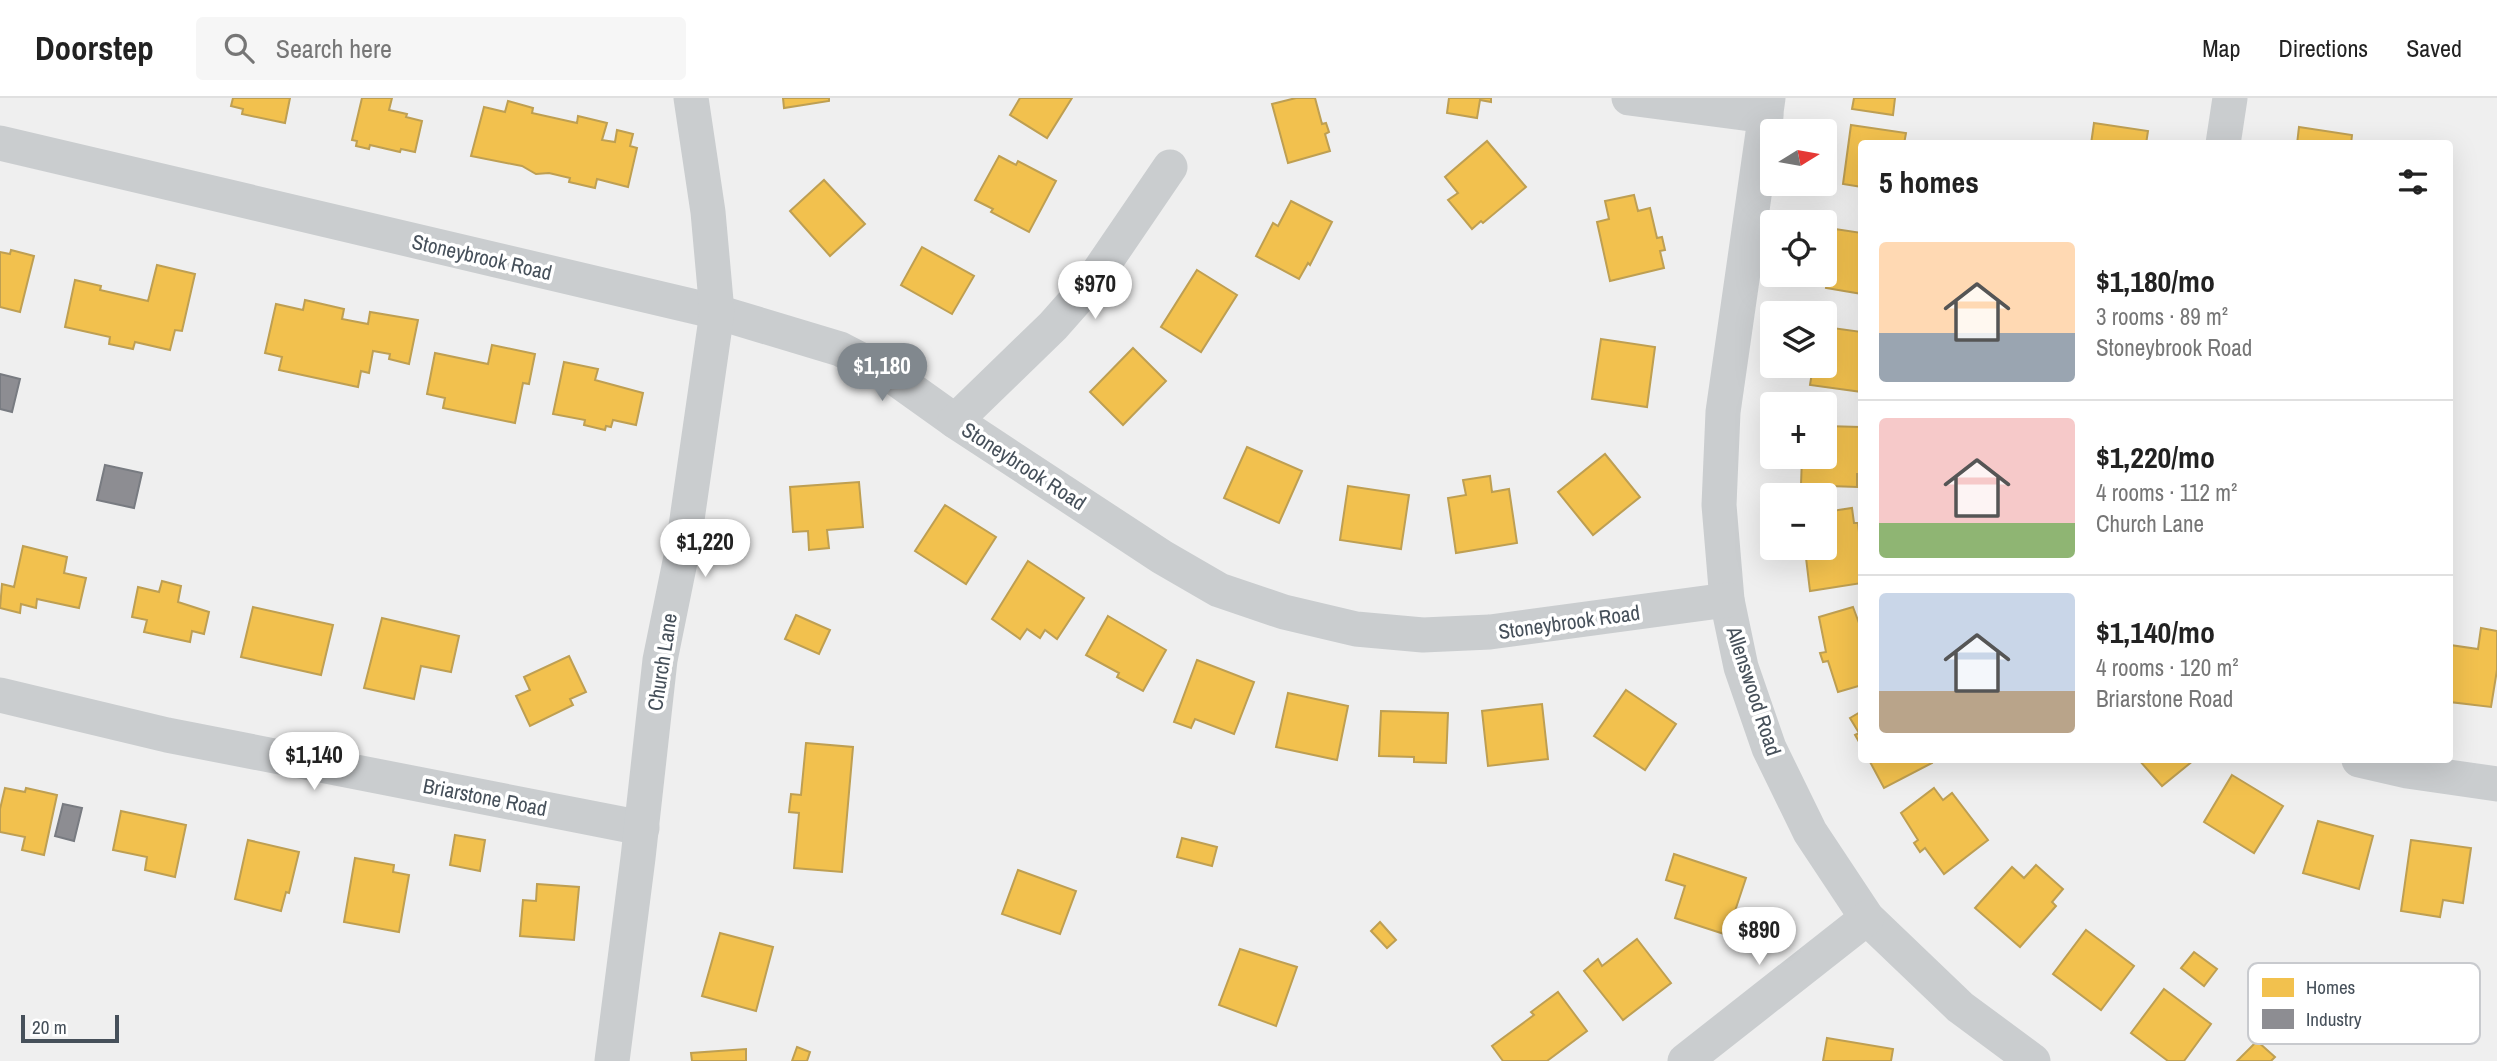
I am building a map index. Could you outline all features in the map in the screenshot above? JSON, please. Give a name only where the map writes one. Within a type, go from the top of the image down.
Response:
[{"type":"street","name":"Church Lane","points":[[612,1061],[660,660],[683,547],[717,312],[709,212],[691,98]]},
{"type":"street","points":[[1629,98],[1767,107]]},
{"type":"street","points":[[2224,140],[2230,98]]},
{"type":"street","name":"Allenswood Road","points":[[1767,107],[1723,412],[1719,505],[1727,600],[1741,667],[1769,748],[1810,832],[1867,918],[1961,1007],[2032,1061]]},
{"type":"street","name":"Stoneybrook Road","points":[[0,143],[717,312],[840,349],[892,376],[955,421],[1219,590],[1284,612],[1356,629],[1423,635],[1490,632],[1727,600]]},
{"type":"street","points":[[955,421],[1053,326],[1091,283],[1170,167]]},
{"type":"street","name":"Briarstone Road","points":[[0,695],[167,735],[642,828]]},
{"type":"street","points":[[2372,763],[2407,771],[2497,784]]},
{"type":"street","points":[[1685,1061],[1867,918]]},
{"type":"building: Homes","points":[[233,98],[290,98],[285,123],[242,114],[243,109],[231,106]]},
{"type":"building: Homes","points":[[362,98],[392,98],[389,110],[422,121],[415,152],[401,149],[400,152],[370,145],[369,149],[356,146],[357,141],[352,140]]},
{"type":"building: Homes","points":[[783,98],[829,98],[829,101],[784,108]]},
{"type":"building: Homes","points":[[1020,98],[1072,98],[1047,138],[1010,115]]},
{"type":"building: Homes","points":[[1296,98],[1315,98],[1322,124],[1326,123],[1329,132],[1325,134],[1330,151],[1288,163],[1272,104]]},
{"type":"building: Homes","points":[[1449,98],[1491,98],[1491,102],[1480,100],[1477,118],[1447,113]]},
{"type":"building: Homes","points":[[1854,98],[1895,98],[1893,115],[1852,109]]},
{"type":"building: Homes","points":[[508,101],[533,108],[532,113],[577,123],[578,116],[607,123],[602,140],[615,142],[617,130],[633,134],[630,146],[637,148],[628,187],[597,179],[595,188],[569,182],[570,178],[549,173],[536,174],[522,166],[471,156],[484,107],[505,112]]},
{"type":"building: Homes","points":[[2094,123],[2148,131],[2147,140],[2092,140]]},
{"type":"building: Homes","points":[[1851,125],[1906,133],[1905,140],[1858,140],[1858,186],[1843,184]]},
{"type":"building: Homes","points":[[2299,127],[2352,135],[2351,140],[2297,140]]},
{"type":"building: Homes","points":[[1487,141],[1526,187],[1472,229],[1448,200],[1458,193],[1445,177]]},
{"type":"building: Homes","points":[[999,156],[1016,165],[1018,161],[1056,181],[1029,232],[991,212],[993,209],[975,200]]},
{"type":"building: Homes","points":[[824,180],[865,224],[830,256],[790,211]]},
{"type":"building: Homes","points":[[1634,195],[1638,211],[1650,208],[1657,238],[1662,237],[1665,250],[1660,251],[1664,268],[1610,281],[1597,222],[1609,219],[1605,201]]},
{"type":"building: Homes","points":[[1291,201],[1332,222],[1310,265],[1308,263],[1299,279],[1256,256],[1273,223],[1278,226]]},
{"type":"building: Homes","points":[[1837,229],[1858,232],[1858,293],[1826,288],[1837,287]]},
{"type":"building: Homes","points":[[922,247],[974,276],[952,314],[901,285]]},
{"type":"building: Homes","points":[[11,250],[34,256],[20,312],[0,307],[0,252],[10,254]]},
{"type":"building: Homes","points":[[157,265],[195,274],[182,331],[175,330],[170,350],[135,342],[133,349],[109,344],[110,337],[65,327],[75,280],[101,286],[100,290],[148,301]]},
{"type":"building: Homes","points":[[1197,270],[1237,295],[1201,352],[1161,327]]},
{"type":"building: Homes","points":[[305,300],[344,309],[342,319],[368,324],[370,312],[418,320],[409,364],[389,359],[390,354],[373,351],[369,373],[361,371],[358,387],[279,370],[282,357],[265,353],[276,304],[303,310]]},
{"type":"building: Homes","points":[[1837,329],[1858,331],[1858,391],[1810,385],[1811,378],[1837,378]]},
{"type":"building: Homes","points":[[1601,339],[1655,347],[1647,407],[1592,399]]},
{"type":"building: Homes","points":[[492,345],[535,354],[529,384],[523,383],[515,423],[443,408],[445,398],[427,394],[435,353],[488,364]]},
{"type":"building: Homes","points":[[1133,348],[1166,381],[1123,425],[1090,392]]},
{"type":"building: Homes","points":[[564,362],[598,369],[595,380],[643,393],[636,425],[613,420],[611,427],[606,426],[605,430],[584,425],[585,420],[553,414]]},
{"type":"building: Homes","points":[[1837,426],[1858,427],[1857,487],[1837,486],[1837,483],[1801,483],[1802,469],[1837,469]]},
{"type":"building: Homes","points":[[1247,447],[1302,471],[1279,523],[1224,498]]},
{"type":"building: Homes","points":[[1605,454],[1640,497],[1593,535],[1558,492]]},
{"type":"building: Homes","points":[[1490,476],[1492,492],[1509,489],[1517,543],[1456,553],[1448,498],[1466,495],[1463,480]]},
{"type":"building: Homes","points":[[859,482],[863,527],[827,530],[829,548],[809,550],[808,531],[793,532],[790,487]]},
{"type":"building: Homes","points":[[1348,486],[1409,495],[1401,549],[1340,540]]},
{"type":"building: Homes","points":[[945,505],[996,537],[966,584],[915,551]]},
{"type":"building: Homes","points":[[1852,508],[1854,523],[1858,523],[1858,584],[1810,591],[1806,560],[1837,560],[1837,510]]},
{"type":"building: Homes","points":[[23,546],[67,557],[64,573],[86,578],[79,608],[37,599],[36,608],[21,604],[20,613],[0,608],[2,584],[14,587]]},
{"type":"building: Homes","points":[[1028,561],[1084,598],[1057,639],[1045,630],[1040,638],[1027,629],[1020,639],[992,619]]},
{"type":"building: Homes","points":[[162,581],[181,586],[178,602],[209,612],[204,634],[192,631],[190,642],[144,632],[147,620],[132,617],[138,587],[159,592]]},
{"type":"building: Homes","points":[[253,607],[333,625],[321,675],[241,657]]},
{"type":"building: Homes","points":[[1853,607],[1858,620],[1858,686],[1838,692],[1828,661],[1823,662],[1820,653],[1826,652],[1819,617]]},
{"type":"building: Homes","points":[[796,615],[830,630],[819,654],[785,639]]},
{"type":"building: Homes","points":[[1108,616],[1166,650],[1143,691],[1117,677],[1119,673],[1086,655]]},
{"type":"building: Homes","points":[[382,618],[459,636],[451,672],[421,666],[414,699],[364,688]]},
{"type":"building: Homes","points":[[2481,628],[2497,631],[2497,670],[2491,707],[2453,702],[2453,645],[2478,649]]},
{"type":"building: Homes","points":[[569,656],[586,692],[570,699],[573,705],[530,726],[516,696],[530,690],[524,677]]},
{"type":"building: Homes","points":[[1197,660],[1254,682],[1234,734],[1195,719],[1191,728],[1174,722]]},
{"type":"building: Homes","points":[[1626,690],[1676,724],[1645,770],[1594,736]]},
{"type":"building: Homes","points":[[1288,693],[1348,706],[1337,760],[1276,747]]},
{"type":"building: Homes","points":[[1542,704],[1548,759],[1488,766],[1482,711]]},
{"type":"building: Homes","points":[[1381,711],[1448,713],[1446,763],[1414,762],[1414,757],[1379,756]]},
{"type":"building: Homes","points":[[1858,713],[1858,731],[1850,718]]},
{"type":"building: Homes","points":[[806,743],[853,747],[842,872],[794,868],[799,813],[789,812],[791,794],[801,795]]},
{"type":"building: Homes","points":[[1871,763],[1932,763],[1884,788]]},
{"type":"building: Homes","points":[[2142,763],[2190,763],[2162,786]]},
{"type":"building: Homes","points":[[2232,775],[2283,806],[2254,853],[2204,822]]},
{"type":"building: Homes","points":[[5,788],[25,792],[26,788],[57,795],[44,855],[22,850],[25,837],[0,832],[0,809]]},
{"type":"building: Homes","points":[[1934,788],[1943,800],[1952,793],[1988,840],[1944,874],[1925,848],[1920,852],[1914,843],[1918,840],[1901,813]]},
{"type":"building: Homes","points":[[121,811],[186,825],[175,877],[145,870],[147,857],[113,850]]},
{"type":"building: Homes","points":[[2318,821],[2373,836],[2359,889],[2303,873]]},
{"type":"building: Homes","points":[[455,835],[485,840],[480,871],[450,865]]},
{"type":"building: Homes","points":[[1182,838],[1217,847],[1212,866],[1177,857]]},
{"type":"building: Homes","points":[[248,840],[299,852],[289,893],[286,892],[281,911],[235,899]]},
{"type":"building: Homes","points":[[2411,840],[2471,848],[2463,903],[2443,900],[2440,917],[2401,911]]},
{"type":"building: Homes","points":[[1674,854],[1746,878],[1727,935],[1675,918],[1685,886],[1666,880]]},
{"type":"building: Homes","points":[[355,858],[394,865],[393,872],[409,875],[399,932],[344,922]]},
{"type":"building: Homes","points":[[2036,865],[2063,889],[2052,902],[2056,906],[2020,947],[1975,908],[2012,867],[2024,878]]},
{"type":"building: Homes","points":[[1018,870],[1076,891],[1060,934],[1002,914]]},
{"type":"building: Homes","points":[[537,884],[579,887],[574,940],[520,936],[523,900],[536,901]]},
{"type":"building: Homes","points":[[1380,922],[1396,940],[1387,948],[1371,931]]},
{"type":"building: Homes","points":[[2086,930],[2134,966],[2101,1010],[2053,974]]},
{"type":"building: Homes","points":[[720,933],[773,947],[756,1011],[702,996]]},
{"type":"building: Homes","points":[[1637,939],[1671,983],[1623,1020],[1584,971],[1598,959],[1602,966]]},
{"type":"building: Homes","points":[[1240,949],[1297,967],[1276,1026],[1219,1005]]},
{"type":"building: Homes","points":[[2194,952],[2217,969],[2204,986],[2181,968]]},
{"type":"building: Homes","points":[[2164,989],[2211,1024],[2184,1061],[2168,1061],[2131,1033]]},
{"type":"building: Homes","points":[[1558,992],[1587,1031],[1547,1061],[1503,1061],[1492,1046],[1534,1015],[1531,1012]]},
{"type":"building: Homes","points":[[1827,1038],[1893,1049],[1891,1061],[1823,1061]]},
{"type":"building: Homes","points":[[2254,1044],[2260,1044],[2275,1057],[2271,1061],[2237,1061]]},
{"type":"building: Homes","points":[[797,1047],[810,1052],[807,1061],[792,1061]]},
{"type":"building: Homes","points":[[746,1049],[746,1061],[692,1061],[691,1053]]},
{"type":"building: Industry","points":[[0,374],[20,379],[12,412],[0,409]]},
{"type":"building: Industry","points":[[105,465],[142,473],[134,508],[97,500]]},
{"type":"building: Industry","points":[[63,804],[82,808],[74,841],[55,836]]}]
